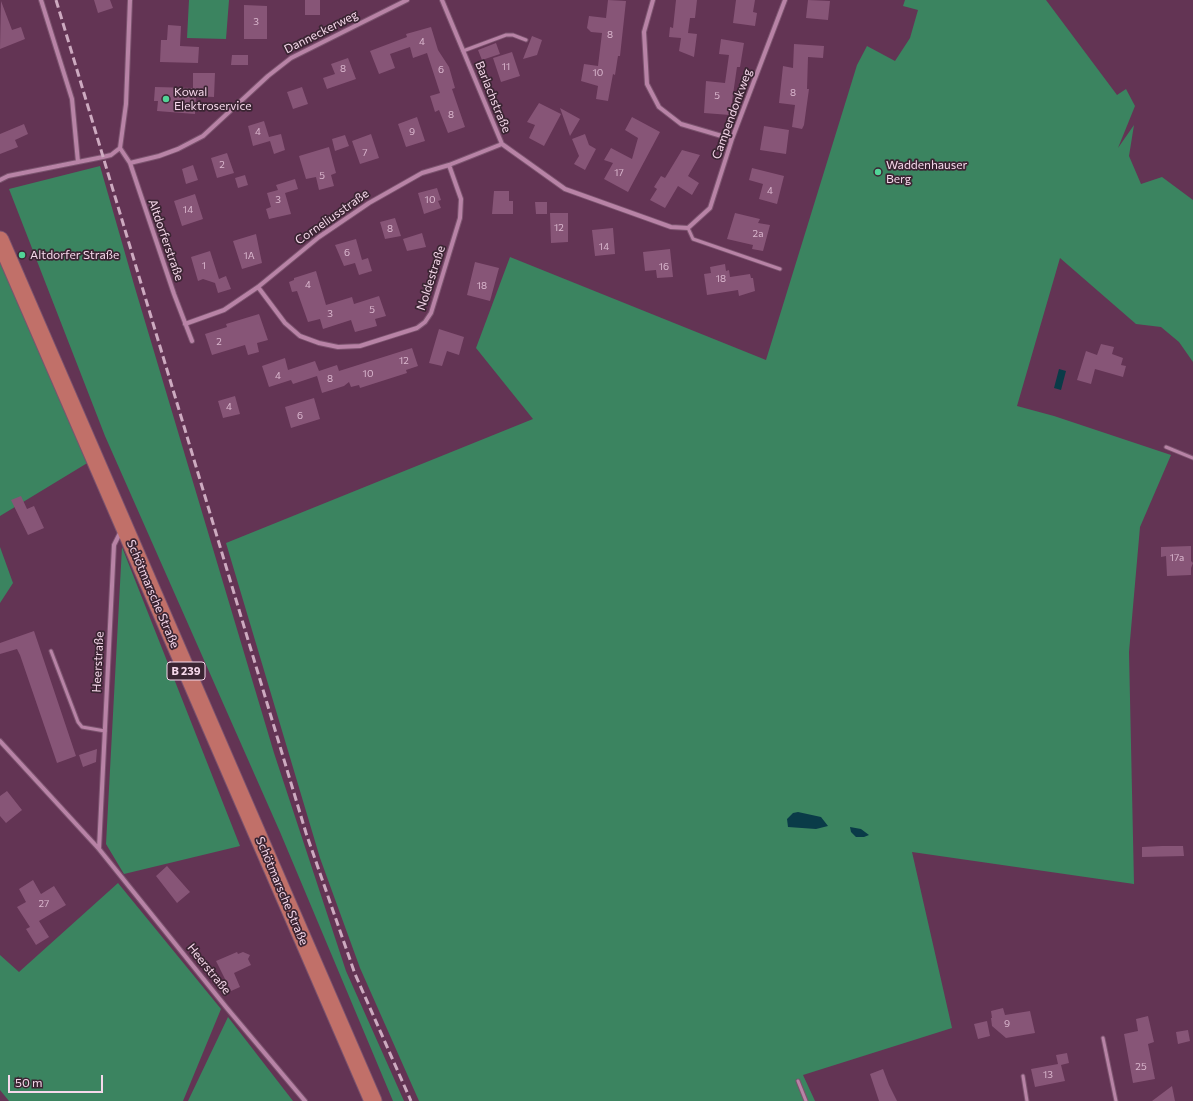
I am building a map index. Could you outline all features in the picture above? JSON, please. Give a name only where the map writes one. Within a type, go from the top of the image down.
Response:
[{"type":"main road","name":"Schötmarsche Straße","points":[[0,240],[373,1101]]},
{"type":"street","points":[[41,0],[72,99],[78,162]]},
{"type":"street","points":[[0,180],[8,176],[111,155],[120,148],[126,104],[130,0]]},
{"type":"street","name":"Danneckerweg","points":[[130,163],[159,156],[178,149],[203,136],[268,76],[291,58],[407,0]]},
{"type":"street","name":"Barlachstraße","points":[[442,0],[502,144],[565,190],[671,227],[688,228]]},
{"type":"street","points":[[653,0],[644,32],[647,84],[659,107],[681,124],[732,140]]},
{"type":"street","name":"Campendonkweg","points":[[688,228],[710,208],[732,140],[785,0]]},
{"type":"street","name":"Corneliusstraße","points":[[185,324],[224,310],[258,287],[319,237],[352,213],[422,173],[449,165],[502,144]]},
{"type":"street","name":"Altdorferstraße","points":[[120,148],[130,163],[185,324],[192,340]]},
{"type":"street","name":"Noldestraße","points":[[258,287],[285,323],[300,336],[319,344],[338,348],[360,346],[417,328],[425,322],[431,313],[460,218],[461,198],[449,165]]},
{"type":"street","name":"Heerstraße","points":[[99,849],[114,545],[124,526]]},
{"type":"street","name":"Heerstraße","points":[[0,741],[99,849],[226,1007],[305,1101]]},
{"type":"lane","points":[[463,51],[506,35],[513,35],[526,40]]},
{"type":"lane","points":[[688,228],[693,240],[780,269]]},
{"type":"lane","points":[[1166,447],[1193,458]]},
{"type":"lane","points":[[51,651],[78,722],[82,727],[105,731]]},
{"type":"lane","points":[[1103,1038],[1116,1101]]},
{"type":"lane","points":[[1022,1076],[1027,1101]]},
{"type":"lane","points":[[798,1081],[806,1101]]},
{"type":"green space","points":[[189,0],[229,0],[226,39],[187,38]]},
{"type":"green space","points":[[905,0],[1046,0],[1117,95],[1126,89],[1135,106],[1118,148],[1134,125],[1129,156],[1141,184],[1162,177],[1193,200],[1193,362],[1179,342],[1161,327],[1136,324],[1060,258],[1017,406],[1054,416],[1171,455],[1140,527],[1129,652],[1134,884],[912,852],[952,1028],[803,1075],[815,1101],[419,1101],[360,968],[320,858],[226,543],[533,419],[476,348],[510,257],[766,360],[857,65],[867,46],[895,61],[910,38],[918,10],[903,6]]},
{"type":"green space","points":[[100,166],[274,753],[346,971],[404,1101],[393,1101],[280,832],[105,436],[9,189]]},
{"type":"green space","points":[[0,258],[89,462],[0,516]]},
{"type":"green space","points":[[0,547],[13,583],[0,603]]},
{"type":"green space","points":[[122,547],[240,846],[124,874],[106,844]]},
{"type":"green space","points":[[118,883],[221,1009],[183,1101],[9,1101],[0,1090],[0,955],[19,972]]},
{"type":"green space","points":[[228,1017],[293,1101],[188,1101]]},
{"type":"water","points":[[1059,369],[1066,371],[1061,390],[1054,388]]},
{"type":"water","points":[[798,812],[821,817],[828,826],[816,829],[788,827],[787,819],[793,813]]},
{"type":"water","points":[[850,827],[861,829],[869,835],[864,837],[856,837],[851,832]]},
{"type":"building","points":[[94,0],[110,0],[113,8],[98,13]]},
{"type":"building","points":[[305,0],[320,0],[320,15],[305,15]]},
{"type":"building","points":[[608,0],[626,1],[620,56],[618,56],[615,75],[613,74],[608,101],[596,99],[598,86],[581,81],[584,64],[598,66],[602,33],[591,32],[587,28],[589,16],[606,18]]},
{"type":"building","points":[[676,0],[697,0],[695,18],[690,18],[688,33],[697,34],[694,57],[679,51],[681,38],[669,37],[670,27],[673,28]]},
{"type":"building","points":[[736,0],[755,0],[753,12],[757,13],[755,26],[733,23]]},
{"type":"building","points":[[808,0],[830,1],[828,20],[806,18]]},
{"type":"building","points":[[1,1],[12,30],[21,27],[25,39],[0,49]]},
{"type":"building","points":[[244,5],[267,6],[267,39],[244,39]]},
{"type":"building","points":[[168,25],[181,26],[180,46],[199,47],[198,63],[160,62],[161,40],[167,40]]},
{"type":"building","points":[[431,27],[438,50],[449,67],[455,88],[452,89],[465,127],[448,133],[439,110],[435,112],[430,96],[440,93],[427,53],[413,58],[410,47],[390,54],[395,68],[379,74],[370,51],[407,37],[406,34]]},
{"type":"building","points":[[532,36],[542,40],[537,55],[523,59]]},
{"type":"building","points":[[721,39],[744,43],[740,67],[737,67],[730,115],[704,113],[706,81],[725,83],[729,55],[719,54]]},
{"type":"building","points":[[496,43],[500,54],[482,60],[478,50]]},
{"type":"building","points":[[794,44],[824,46],[823,58],[808,57],[807,89],[809,89],[804,125],[802,129],[792,127],[795,105],[779,103],[783,66],[793,68]]},
{"type":"building","points":[[512,52],[520,76],[501,82],[493,58]]},
{"type":"building","points":[[232,55],[248,55],[248,65],[231,65]]},
{"type":"building","points":[[348,58],[356,79],[327,89],[323,78],[335,74],[331,64]]},
{"type":"building","points":[[193,73],[215,73],[214,97],[196,96],[195,114],[157,111],[158,101],[154,101],[155,87],[193,88]]},
{"type":"building","points":[[302,87],[308,104],[293,109],[287,92]]},
{"type":"building","points":[[539,103],[561,114],[544,146],[529,138],[535,125],[527,122]]},
{"type":"building","points":[[560,108],[580,119],[570,136]]},
{"type":"building","points":[[417,117],[425,141],[406,147],[398,124]]},
{"type":"building","points":[[632,117],[660,132],[628,192],[604,179],[613,163],[604,160],[611,148],[632,159],[638,138],[625,130]]},
{"type":"building","points":[[264,121],[269,137],[281,134],[285,150],[274,154],[270,141],[253,146],[248,126]]},
{"type":"building","points":[[24,124],[28,134],[15,140],[18,147],[0,154],[0,134]]},
{"type":"building","points":[[764,126],[789,130],[786,154],[760,150]]},
{"type":"building","points":[[371,134],[379,158],[360,164],[352,141]]},
{"type":"building","points":[[585,134],[589,145],[596,149],[585,170],[574,164],[579,156],[572,139]]},
{"type":"building","points":[[345,135],[349,146],[335,151],[332,139]]},
{"type":"building","points":[[329,147],[336,173],[331,175],[334,186],[319,190],[316,177],[306,179],[299,156]]},
{"type":"building","points":[[682,150],[700,155],[688,176],[699,183],[692,195],[678,186],[665,208],[650,200],[657,189],[654,187],[661,176],[665,178]]},
{"type":"building","points":[[227,153],[234,173],[217,178],[211,158]]},
{"type":"building","points":[[193,165],[198,180],[186,184],[182,169]]},
{"type":"building","points":[[752,168],[784,176],[777,204],[759,199],[763,184],[749,180]]},
{"type":"building","points":[[245,175],[248,185],[238,188],[235,178]]},
{"type":"building","points":[[295,179],[298,189],[285,193],[291,214],[269,219],[266,209],[271,207],[267,193],[278,190],[276,185]]},
{"type":"building","points":[[437,188],[441,200],[438,201],[441,208],[424,214],[418,193]]},
{"type":"building","points":[[494,191],[509,191],[509,201],[513,201],[513,214],[492,214]]},
{"type":"building","points":[[195,194],[203,219],[182,226],[174,201]]},
{"type":"building","points":[[535,202],[547,202],[547,214],[536,214]]},
{"type":"building","points":[[550,213],[568,213],[568,242],[551,243]]},
{"type":"building","points":[[735,213],[760,219],[758,223],[770,225],[763,251],[752,249],[753,245],[727,239]]},
{"type":"building","points":[[395,218],[401,236],[385,239],[380,222]]},
{"type":"building","points":[[613,228],[615,254],[595,256],[592,230]]},
{"type":"building","points":[[422,233],[426,247],[407,251],[403,239]]},
{"type":"building","points":[[256,234],[262,263],[242,269],[233,241]]},
{"type":"building","points":[[356,239],[362,260],[368,258],[372,271],[359,275],[355,263],[344,266],[335,245]]},
{"type":"building","points":[[670,249],[673,277],[657,278],[656,270],[645,271],[643,252]]},
{"type":"building","points":[[210,251],[219,279],[226,276],[231,289],[218,293],[215,283],[203,279],[198,281],[191,257]]},
{"type":"building","points":[[475,262],[499,268],[490,301],[467,295]]},
{"type":"building","points":[[725,264],[726,271],[729,270],[730,277],[750,274],[751,278],[753,278],[755,291],[739,296],[738,290],[707,295],[704,274],[711,273],[710,267]]},
{"type":"building","points":[[316,271],[326,305],[352,297],[354,304],[379,296],[386,316],[375,319],[377,326],[355,332],[351,320],[323,329],[320,319],[308,322],[297,291],[292,292],[289,282],[294,280],[294,278]]},
{"type":"building","points":[[259,314],[268,340],[257,343],[259,352],[248,355],[245,345],[212,355],[205,334],[227,327],[226,324]]},
{"type":"building","points":[[439,329],[464,337],[459,355],[447,351],[442,366],[429,363]]},
{"type":"building","points":[[1101,344],[1114,347],[1112,354],[1123,358],[1121,365],[1126,366],[1123,377],[1095,369],[1091,384],[1077,380],[1086,351],[1097,355]]},
{"type":"building","points":[[412,348],[418,366],[406,370],[407,373],[360,388],[359,385],[351,387],[349,382],[344,386],[322,393],[317,376],[293,384],[291,380],[269,387],[262,366],[285,358],[288,370],[315,361],[319,371],[337,365],[339,371]]},
{"type":"building","points":[[235,396],[240,414],[223,418],[218,401]]},
{"type":"building","points":[[314,398],[320,419],[291,428],[285,407]]},
{"type":"building","points":[[21,496],[27,509],[34,506],[44,528],[28,535],[11,500]]},
{"type":"building","points":[[1191,546],[1191,561],[1193,563],[1191,575],[1167,576],[1166,556],[1161,557],[1161,547]]},
{"type":"building","points":[[34,631],[76,756],[57,763],[17,649],[0,654],[0,643]]},
{"type":"building","points":[[97,749],[96,762],[83,767],[79,755]]},
{"type":"building","points":[[7,791],[22,810],[6,823],[0,816],[0,796]]},
{"type":"building","points":[[1183,846],[1184,856],[1142,857],[1142,847]]},
{"type":"building","points":[[167,866],[190,892],[177,903],[156,876]]},
{"type":"building","points":[[33,880],[41,894],[54,886],[66,905],[39,921],[49,937],[36,945],[26,929],[30,927],[17,907],[26,902],[19,889]]},
{"type":"building","points":[[237,952],[238,954],[243,952],[250,955],[248,959],[251,965],[234,973],[240,987],[231,991],[216,961]]},
{"type":"building","points":[[1003,1008],[1005,1015],[1030,1011],[1035,1033],[1006,1038],[992,1026],[991,1018],[991,1011]]},
{"type":"building","points":[[1148,1016],[1154,1042],[1148,1044],[1155,1079],[1133,1083],[1124,1034],[1138,1031],[1136,1019]]},
{"type":"building","points":[[987,1021],[990,1036],[978,1039],[974,1024]]},
{"type":"building","points":[[1188,1030],[1190,1041],[1178,1044],[1176,1032]]},
{"type":"building","points":[[1067,1053],[1069,1063],[1061,1065],[1065,1081],[1035,1087],[1031,1069],[1058,1064],[1056,1055]]},
{"type":"building","points":[[883,1069],[897,1101],[879,1101],[870,1074]]},
{"type":"building","points":[[1172,1086],[1175,1101],[1152,1101]]},
{"type":"railway","points":[[56,0],[306,833],[355,974],[411,1101]]},
{"type":"place","name":"Kowal Elektroservice","points":[[166,99]]},
{"type":"place","name":"Waddenhauser Berg","points":[[878,172]]},
{"type":"place","name":"Altdorfer Straße","points":[[22,255]]}]
